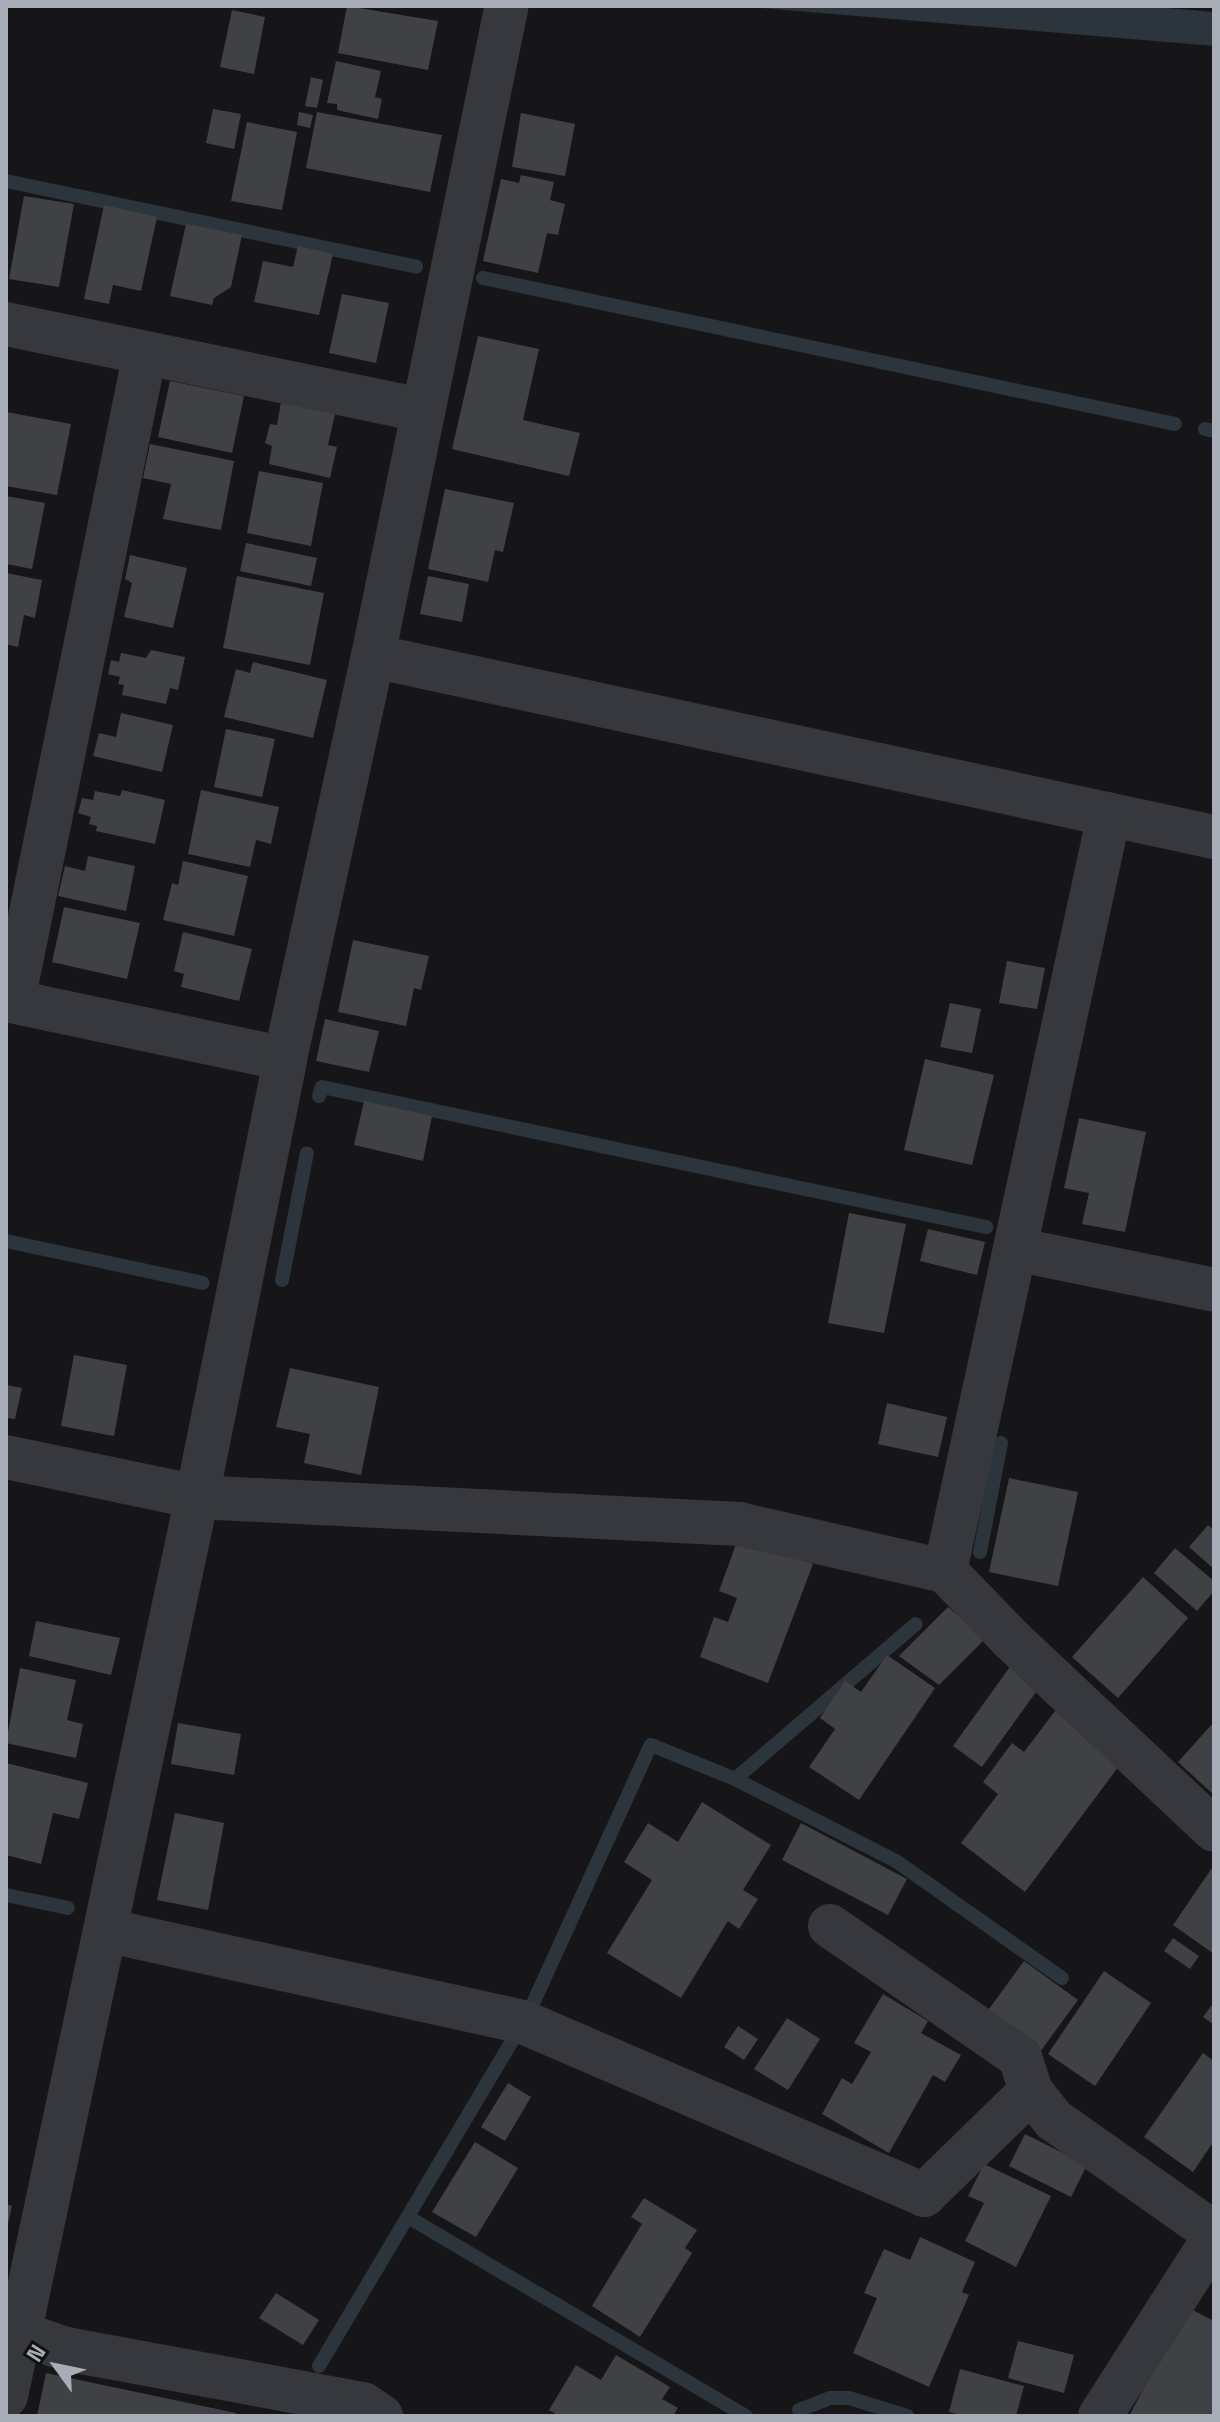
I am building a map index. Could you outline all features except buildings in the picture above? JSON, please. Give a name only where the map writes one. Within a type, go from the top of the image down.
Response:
[{"type":"street","points":[[6,2396],[13,2331],[105,1930],[197,1497],[285,1059],[373,656],[506,9]]},
{"type":"street","points":[[6,324],[423,410]]},
{"type":"street","points":[[145,353],[9,1000],[285,1059]]},
{"type":"street","points":[[373,656],[1214,837]]},
{"type":"street","points":[[945,1571],[1109,815]]},
{"type":"street","points":[[1015,1249],[1214,1290]]},
{"type":"street","points":[[6,1457],[197,1497],[739,1524],[945,1571],[1012,1640],[1214,1830]]},
{"type":"street","points":[[830,1926],[1020,2057],[1031,2091],[1054,2120],[1214,2235],[1100,2416]]},
{"type":"street","points":[[105,1930],[523,2022],[924,2195],[1031,2091]]},
{"type":"street","points":[[13,2331],[66,2349],[363,2404],[381,2416]]},
{"type":"shaded area","points":[[738,6],[1144,6],[1214,12],[1214,46]]},
{"type":"waterway","points":[[6,181],[416,267]]},
{"type":"waterway","points":[[483,278],[1175,424]]},
{"type":"waterway","points":[[1205,429],[1214,431]]},
{"type":"waterway","points":[[319,1096],[322,1087],[986,1227]]},
{"type":"waterway","points":[[282,1280],[307,1153]]},
{"type":"waterway","points":[[6,1241],[203,1283]]},
{"type":"waterway","points":[[980,1552],[1001,1443]]},
{"type":"waterway","points":[[735,1779],[916,1624]]},
{"type":"waterway","points":[[530,2010],[651,1745],[735,1779],[896,1861],[1062,1978]]},
{"type":"waterway","points":[[6,1895],[68,1908]]},
{"type":"waterway","points":[[319,2366],[512,2041]]},
{"type":"waterway","points":[[408,2217],[746,2416]]},
{"type":"waterway","points":[[799,2410],[830,2398],[849,2398],[907,2416]]}]
